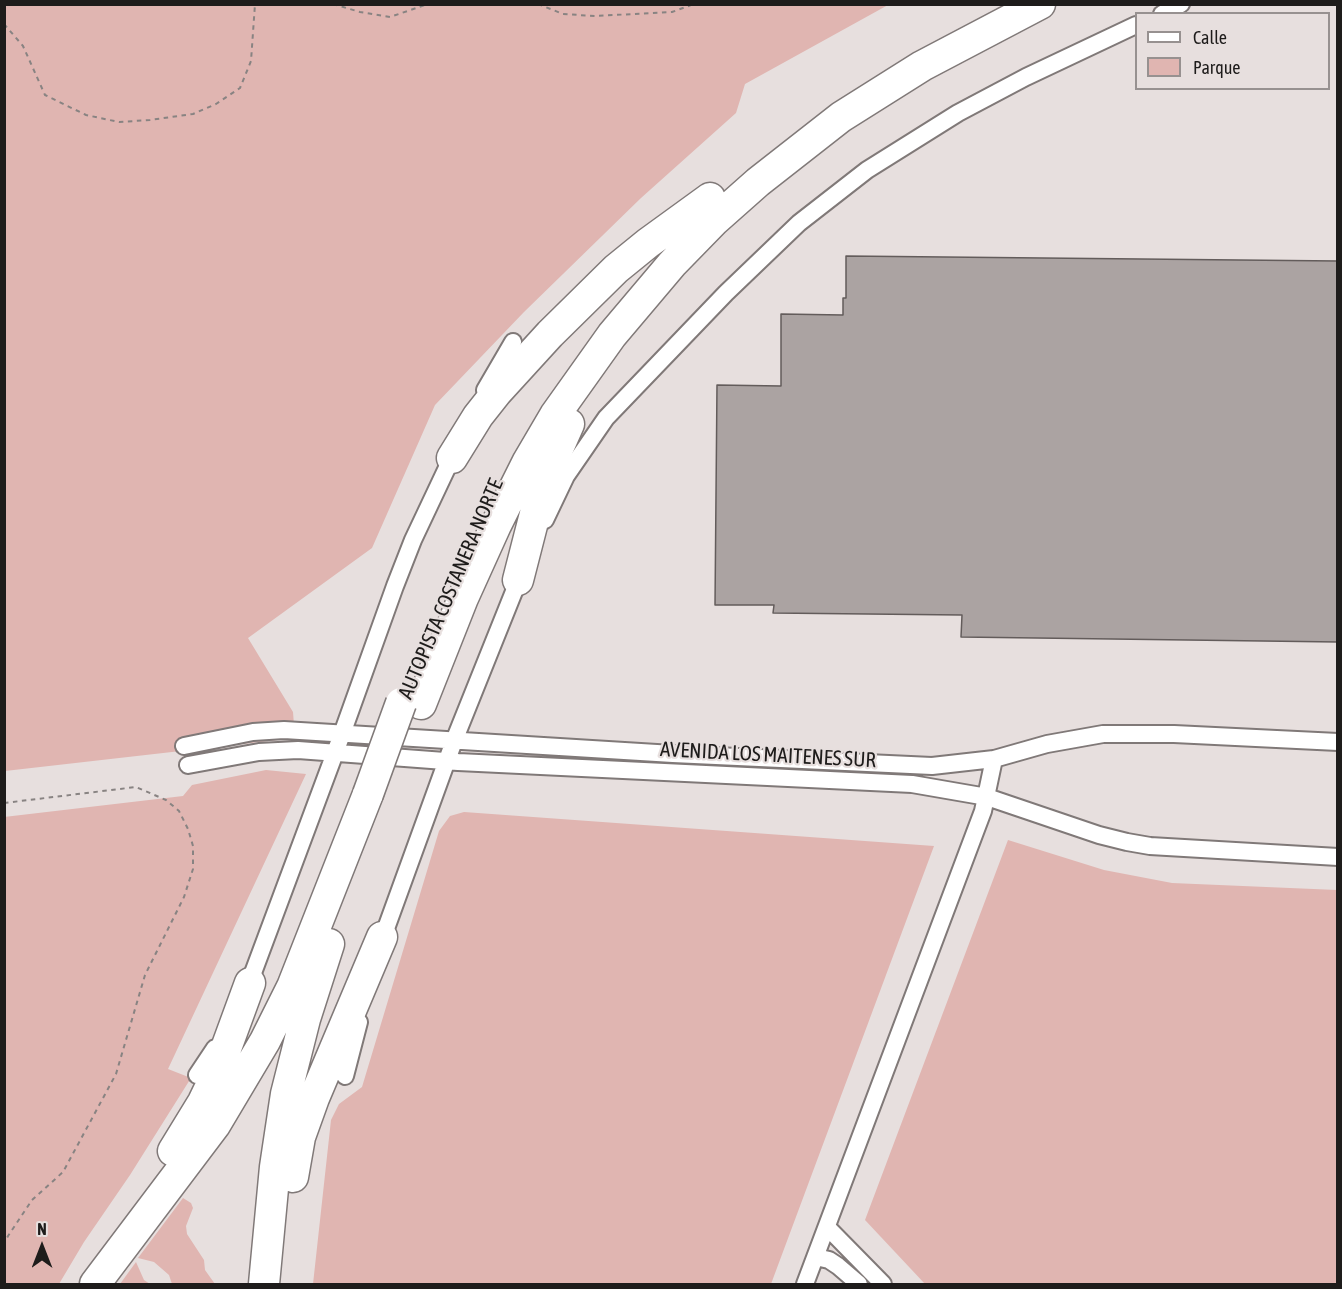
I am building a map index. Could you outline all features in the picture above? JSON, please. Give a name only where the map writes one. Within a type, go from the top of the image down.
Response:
[{"type":"highway","name":"AUTOPISTA COSTANERA NORTE","points":[[264,1284],[275,1167],[297,1047],[378,794],[462,552],[495,484],[532,417],[571,359],[621,293],[710,198],[777,142],[836,98],[916,48],[999,4]]},
{"type":"highway","name":"AUTOPISTA COSTANERA NORTE","points":[[411,704],[528,461],[594,359],[630,312],[672,264],[714,221],[758,182],[841,117],[922,66],[1040,4]]},
{"type":"highway","points":[[452,458],[497,392],[550,334],[616,269],[710,198]]},
{"type":"highway","points":[[518,580],[538,502],[561,440],[599,370],[672,264]]},
{"type":"highway","name":"AUTOPISTA COSTANERA NORTE","points":[[95,1284],[209,1133],[265,1041],[292,987],[378,794]]},
{"type":"highway","points":[[282,1284],[292,1185],[300,1137],[327,1064],[382,937]]},
{"type":"highway","points":[[84,1284],[118,1228],[177,1146],[203,1102],[225,1055],[250,982]]},
{"type":"street","points":[[1166,12],[1181,4]]},
{"type":"street","points":[[345,1076],[382,937],[446,761],[518,580],[566,476],[606,418],[726,293],[799,223],[867,170],[958,113],[1026,77],[1135,27]]},
{"type":"street","points":[[197,1075],[218,1043],[250,982],[413,540],[484,392],[513,342]]},
{"type":"street","points":[[184,746],[271,730],[673,754],[932,765],[994,759],[1047,744],[1103,734],[1174,734],[1338,742]]},
{"type":"street","name":"AVENIDA LOS MAITENES SUR","points":[[188,765],[278,750],[446,761],[912,784],[987,797],[1099,835],[1127,842],[1180,848],[1338,857]]},
{"type":"street","points":[[671,773],[673,754]]},
{"type":"street","points":[[805,1284],[987,797],[994,759]]},
{"type":"street","points":[[827,1227],[883,1284]]},
{"type":"street","points":[[816,1257],[838,1266],[859,1284]]},
{"type":"path","points":[[4,24],[23,46],[45,95],[86,115],[119,122],[150,120],[193,114],[216,104],[240,88],[250,61],[255,4]]},
{"type":"path","points":[[333,4],[390,17],[428,4]]},
{"type":"path","points":[[538,4],[563,14],[595,16],[672,12],[694,4]]},
{"type":"path","points":[[4,803],[136,786],[166,800],[179,811],[194,846],[193,869],[184,897],[145,975],[116,1074],[63,1172],[32,1200],[4,1244]]},
{"type":"green space","points":[[4,5],[888,5],[745,84],[736,113],[641,198],[524,312],[435,405],[372,548],[248,638],[293,712],[295,738],[5,771]]},
{"type":"green space","points":[[266,770],[306,774],[168,1069],[191,1078],[59,1284],[5,1284],[4,817],[183,796],[192,785]]},
{"type":"green space","points":[[464,812],[934,846],[771,1284],[313,1284],[331,1120],[339,1104],[362,1087],[439,831],[450,816]]},
{"type":"green space","points":[[1008,840],[1104,870],[1172,883],[1337,890],[1337,1284],[925,1284],[865,1220]]},
{"type":"green space","points":[[183,1198],[191,1203],[193,1208],[186,1226],[187,1234],[204,1260],[205,1270],[215,1284],[172,1284],[169,1275],[154,1262],[138,1258]]},
{"type":"green space","points":[[136,1262],[144,1280],[150,1284],[120,1284]]},
{"type":"building","points":[[846,256],[1338,261],[1338,642],[961,637],[962,615],[773,613],[774,605],[715,605],[717,385],[781,386],[781,314],[843,315],[843,298],[846,298]]}]
